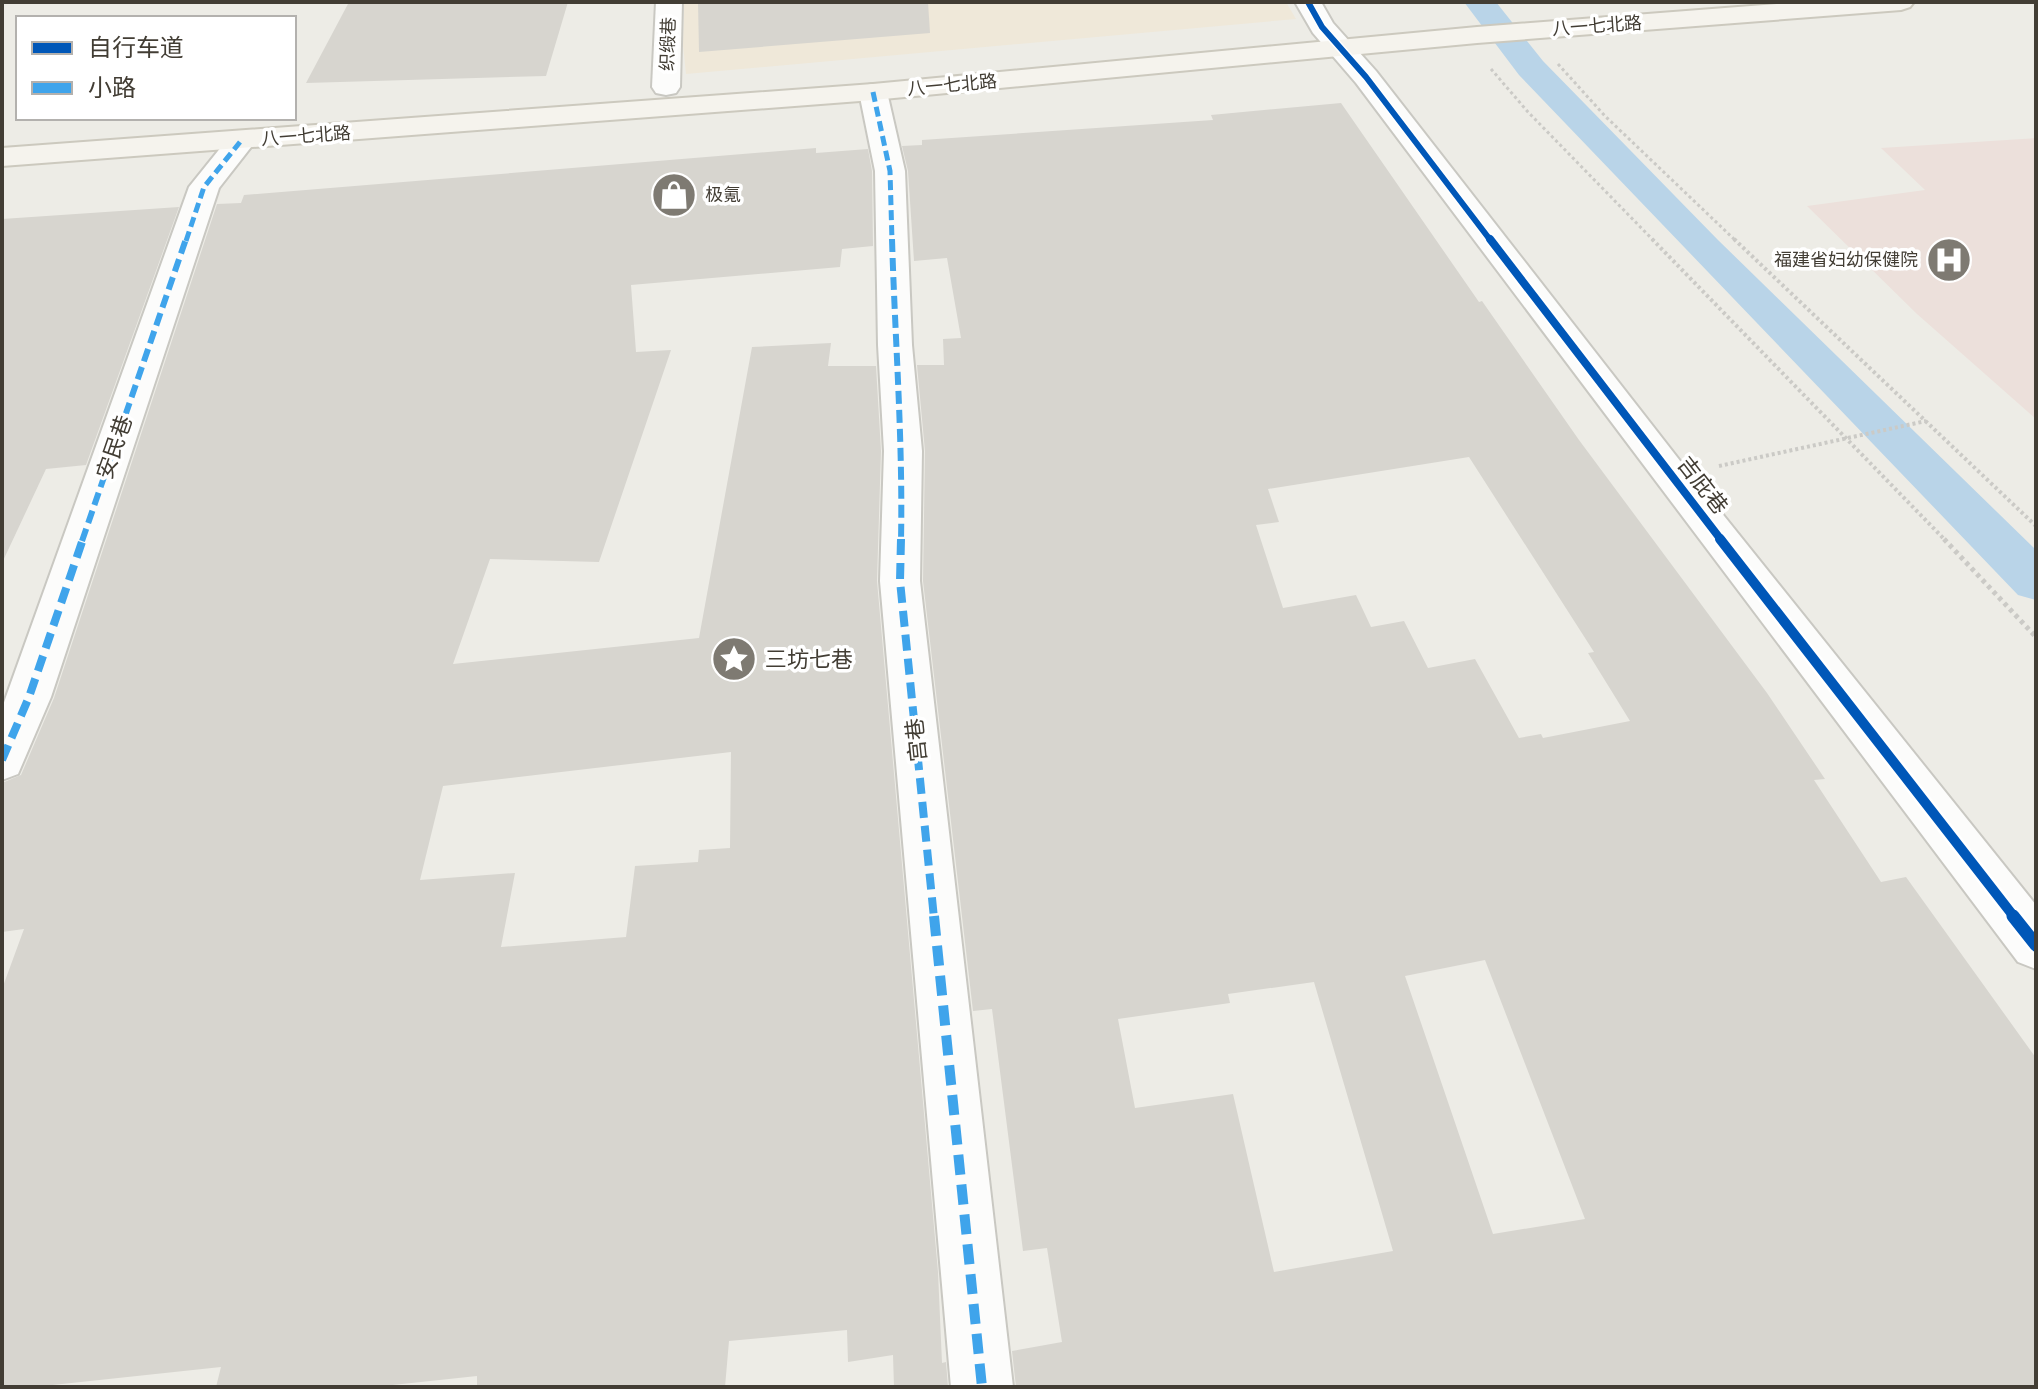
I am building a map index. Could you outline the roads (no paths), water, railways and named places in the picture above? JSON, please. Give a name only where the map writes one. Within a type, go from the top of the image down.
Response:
[{"type":"main road","name":"八一七北路","points":[[296,115],[1408,31],[1547,10],[1649,2]]},
{"type":"main road","name":"八一七北路","points":[[1408,31],[1463,37],[1901,2]]},
{"type":"main road","name":"八一七北路","points":[[2,157],[248,130],[873,92],[1332,37]]},
{"type":"main road","name":"八一七北路","points":[[2,131],[248,130]]},
{"type":"street","name":"织缎巷","points":[[666,87],[669,2]]},
{"type":"street","name":"吉庇巷","points":[[1308,2],[2036,945]]},
{"type":"street","name":"宫巷","points":[[873,92],[890,171],[895,345],[903,451],[900,581],[982,1387]]},
{"type":"street","name":"安民巷","points":[[2,760],[29,697],[204,187],[248,130]]},
{"type":"waterway","points":[[1480,2],[1531,68],[1704,248],[2036,581]]},
{"type":"place","name":"极氪","points":[[674,195]]},
{"type":"place","name":"福建省妇幼保健院","points":[[1949,260]]},
{"type":"place","name":"三坊七巷","points":[[734,659]]}]
